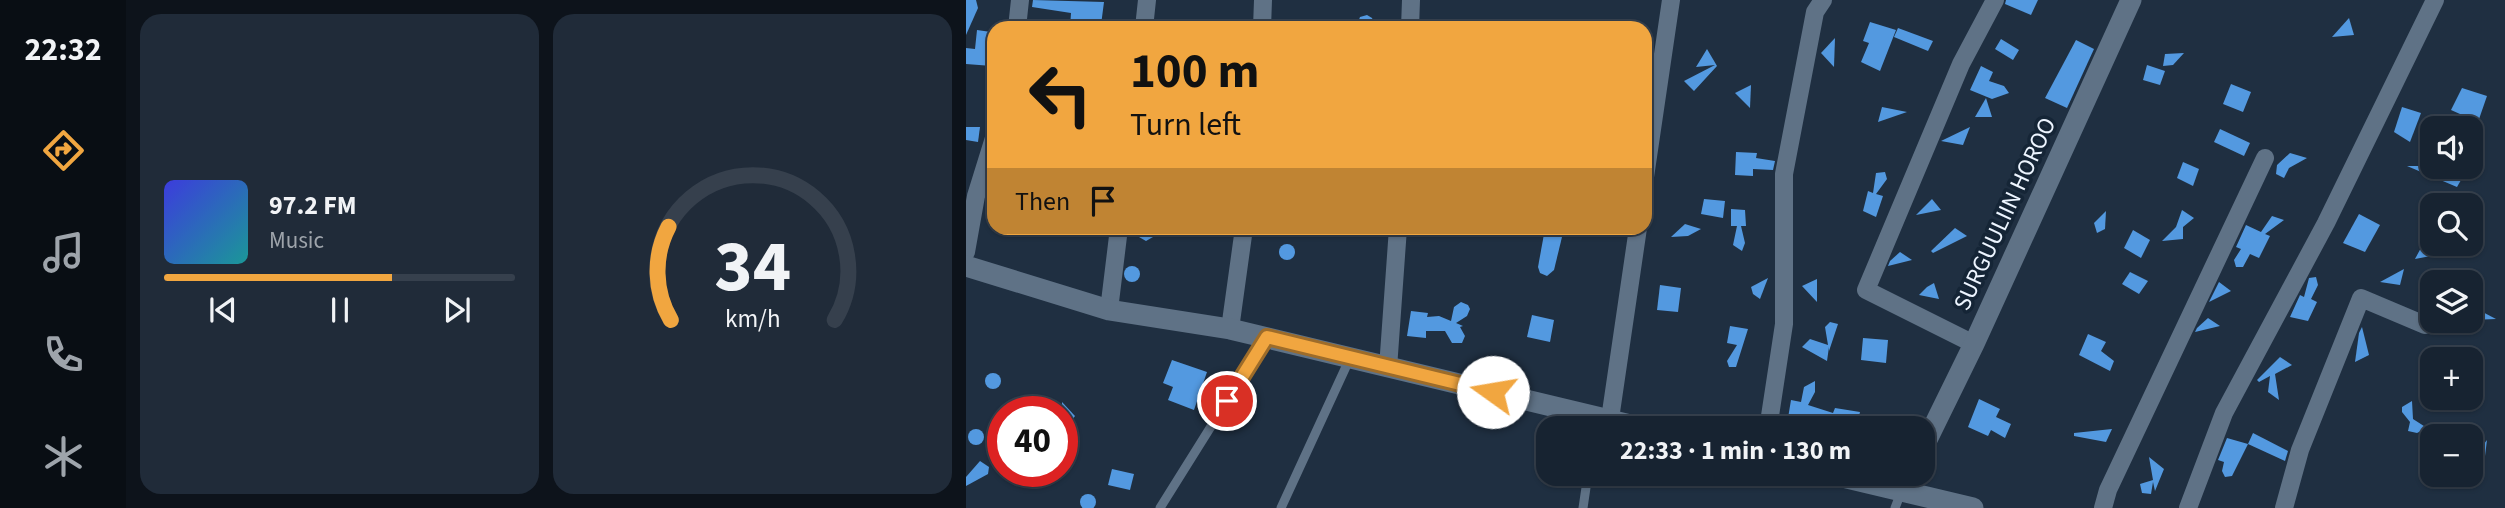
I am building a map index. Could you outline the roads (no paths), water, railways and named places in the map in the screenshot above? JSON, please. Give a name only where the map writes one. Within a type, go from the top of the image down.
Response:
[{"type":"street","points":[[1018,21],[1020,0]]},
{"type":"street","points":[[1144,21],[1147,0]]},
{"type":"street","points":[[1262,21],[1263,0]]},
{"type":"street","points":[[1410,21],[1411,0]]},
{"type":"street","points":[[1652,129],[1671,0]]},
{"type":"street","points":[[1770,416],[1784,324],[1783,174],[1815,12],[1823,0]]},
{"type":"street","points":[[1974,344],[1866,290],[1961,64],[1995,0]]},
{"type":"street","name":"SURGUULIIN HOROO","points":[[1935,423],[1974,344],[2131,0]]},
{"type":"street","points":[[2188,508],[2224,414],[2326,223],[2435,0]]},
{"type":"street","points":[[966,252],[971,189],[987,154]]},
{"type":"street","points":[[2103,508],[2108,490],[2264,158]]},
{"type":"street","points":[[1109,310],[1118,235]]},
{"type":"street","points":[[1230,329],[1243,235]]},
{"type":"street","points":[[1388,368],[1398,235]]},
{"type":"street","points":[[1602,416],[1637,235]]},
{"type":"street","points":[[966,266],[1109,310],[1267,337],[1581,416]]},
{"type":"street","points":[[2284,508],[2300,450],[2361,298],[2420,323]]},
{"type":"street","points":[[1882,486],[1973,508]]},
{"type":"lane","points":[[1160,508],[1267,337]]},
{"type":"lane","points":[[1282,508],[1350,358]]},
{"type":"lane","points":[[1583,508],[1586,486]]}]
